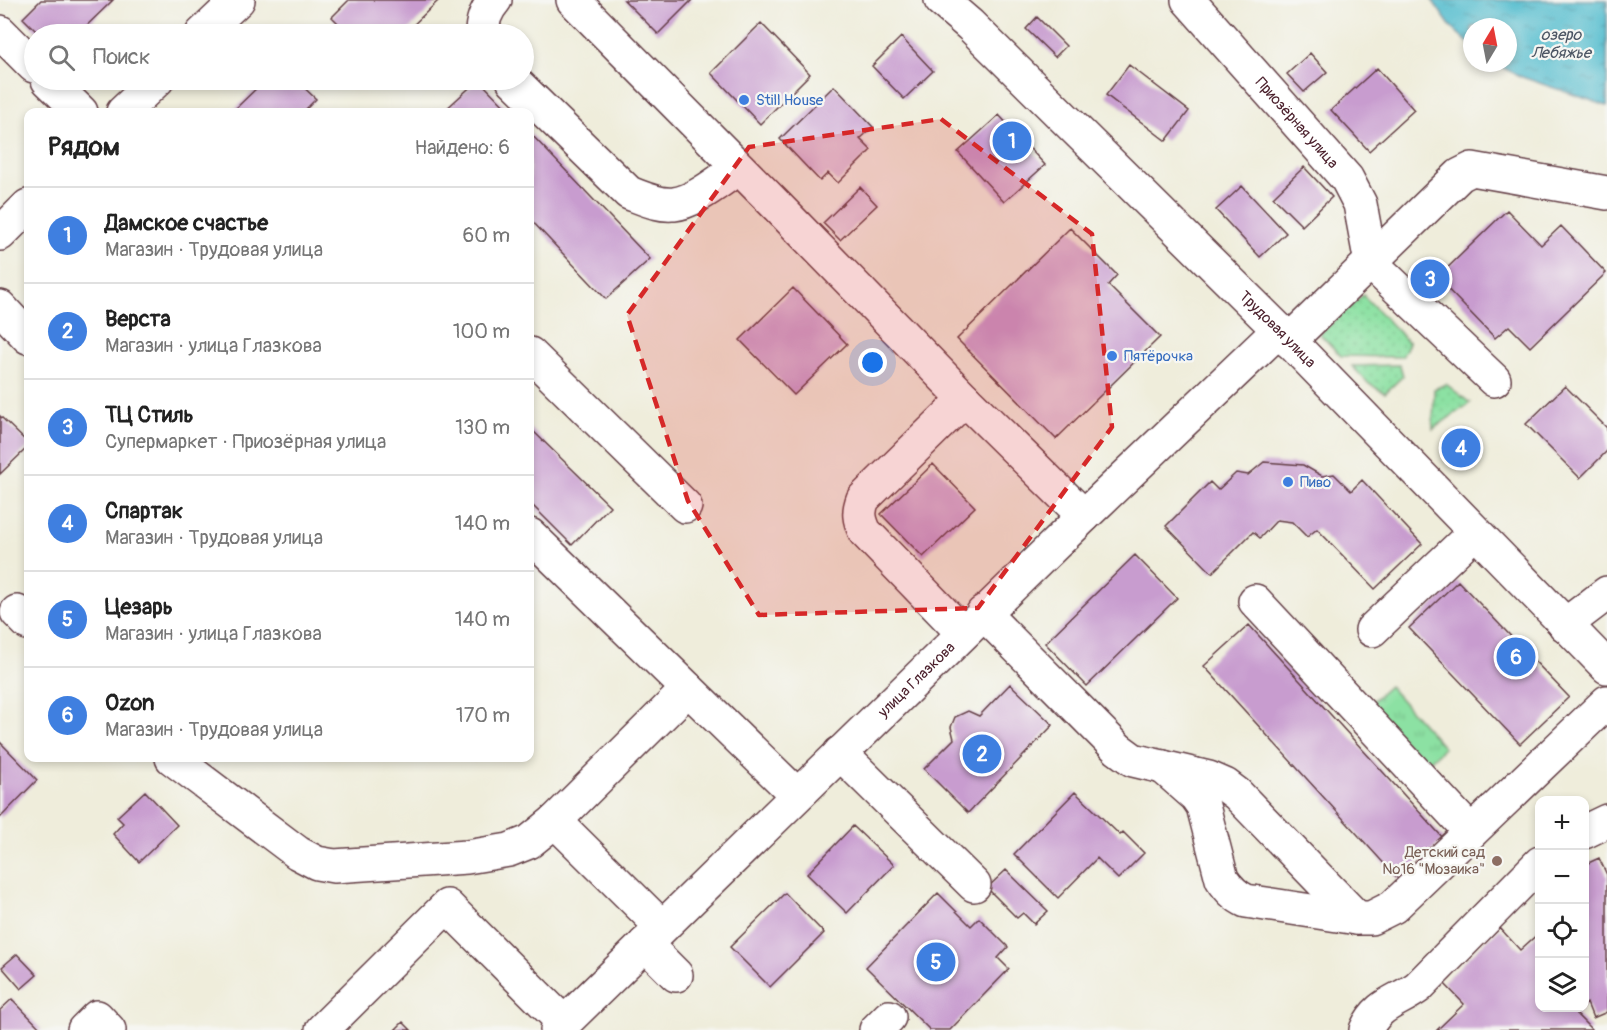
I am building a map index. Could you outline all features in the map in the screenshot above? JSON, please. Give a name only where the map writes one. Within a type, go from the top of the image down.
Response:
[{"type":"street","points":[[213,24],[238,0]]},
{"type":"street","points":[[483,24],[488,9],[495,0]]},
{"type":"street","points":[[573,0],[965,399],[1084,516]]},
{"type":"street","name":"Трудовая улица","points":[[941,0],[986,41],[1284,335],[1607,667]]},
{"type":"street","name":"Приозёрная улица","points":[[1188,0],[1347,179],[1360,204],[1371,263]]},
{"type":"street","points":[[0,32],[24,56]]},
{"type":"street","points":[[58,90],[77,108]]},
{"type":"street","points":[[127,108],[146,90]]},
{"type":"street","points":[[523,90],[629,193],[652,202],[673,205],[690,200],[739,168]]},
{"type":"street","name":"улица Глазкова","points":[[561,1027],[1084,516],[1284,335],[1371,263],[1460,175],[1472,169],[1492,171],[1607,193]]},
{"type":"street","points":[[0,234],[24,210]]},
{"type":"street","points":[[1371,263],[1494,380]]},
{"type":"street","points":[[0,308],[24,333]]},
{"type":"street","points":[[534,358],[685,506]]},
{"type":"street","points":[[965,399],[863,499],[859,510],[865,532],[1133,760],[1209,778],[1225,785],[1237,794],[1357,918]]},
{"type":"street","points":[[1372,630],[1475,532]]},
{"type":"street","points":[[534,539],[798,795]]},
{"type":"street","points":[[1565,625],[1607,593]]},
{"type":"street","points":[[1255,601],[1471,832]]},
{"type":"street","points":[[177,762],[298,853],[317,863],[334,866],[467,857],[509,850],[529,842],[555,821],[688,689]]},
{"type":"street","points":[[1163,767],[1196,796],[1203,806],[1222,879],[1238,897],[1246,901],[1357,918],[1371,918],[1393,907],[1607,702]]},
{"type":"street","points":[[840,753],[974,885]]},
{"type":"street","points":[[555,821],[653,935],[676,975]]},
{"type":"street","points":[[1589,830],[1607,821]]},
{"type":"street","points":[[1366,1030],[1378,1010],[1418,987],[1535,867]]},
{"type":"street","points":[[322,1030],[447,906],[561,1027]]},
{"type":"street","points":[[84,1030],[97,1017],[110,1030]]},
{"type":"highlighted area","points":[[941,119],[1092,234],[1112,427],[978,608],[759,615],[688,501],[627,315],[749,147]]},
{"type":"green space","points":[[1363,295],[1409,343],[1402,357],[1341,356],[1320,334]]},
{"type":"green space","points":[[1400,365],[1403,376],[1385,393],[1369,384],[1352,366]]},
{"type":"green space","points":[[1446,384],[1470,403],[1433,429],[1434,389]]},
{"type":"green space","points":[[1389,686],[1444,748],[1425,765],[1370,703]]},
{"type":"water","name":"озеро Лебяжье","points":[[1432,0],[1607,0],[1607,106],[1512,72],[1517,72],[1517,18],[1463,18],[1463,38],[1451,27]]},
{"type":"building","points":[[41,0],[113,0],[88,24],[29,24],[23,18]]},
{"type":"building","points":[[349,0],[439,0],[414,24],[339,24],[332,17]]},
{"type":"building","points":[[624,0],[692,0],[658,34]]},
{"type":"building","points":[[1037,17],[1066,46],[1055,57],[1026,29]]},
{"type":"building","points":[[761,23],[810,74],[760,124],[711,73]]},
{"type":"building","points":[[901,37],[933,71],[904,99],[872,66]]},
{"type":"building","points":[[1310,53],[1327,72],[1304,92],[1287,74]]},
{"type":"building","points":[[1129,65],[1189,111],[1166,141],[1106,95]]},
{"type":"building","points":[[1377,68],[1414,110],[1369,151],[1331,110]]},
{"type":"building","points":[[834,86],[873,127],[860,139],[871,150],[838,183],[828,173],[820,181],[780,139]]},
{"type":"building","points":[[255,90],[307,90],[316,99],[307,108],[236,108]]},
{"type":"building","points":[[467,90],[489,90],[506,108],[447,108]]},
{"type":"building","points":[[999,115],[1045,165],[1004,202],[958,152]]},
{"type":"building","points":[[534,137],[650,259],[606,299],[534,223]]},
{"type":"building","points":[[1304,167],[1332,197],[1302,226],[1273,197]]},
{"type":"building","points":[[1242,186],[1286,233],[1260,257],[1216,210]]},
{"type":"building","points":[[860,187],[877,205],[840,240],[823,223]]},
{"type":"building","points":[[1507,210],[1541,245],[1561,226],[1606,273],[1530,347],[1509,326],[1495,338],[1437,278]]},
{"type":"building","points":[[1070,228],[1117,275],[1108,285],[1160,337],[1056,439],[957,339]]},
{"type":"building","points":[[793,288],[847,344],[794,395],[740,340]]},
{"type":"building","points":[[1565,386],[1607,428],[1607,451],[1580,478],[1526,424]]},
{"type":"building","points":[[0,416],[24,439],[24,451],[0,474]]},
{"type":"building","points":[[534,432],[610,506],[572,545],[534,507]]},
{"type":"building","points":[[1461,439],[1476,453],[1469,461],[1454,446]]},
{"type":"building","points":[[1264,462],[1303,465],[1322,476],[1334,474],[1351,491],[1362,480],[1422,544],[1375,589],[1317,529],[1307,537],[1292,522],[1277,520],[1260,538],[1253,532],[1212,573],[1166,526],[1210,482],[1218,490],[1236,473],[1248,475]]},
{"type":"building","points":[[933,464],[975,507],[923,557],[881,514]]},
{"type":"building","points":[[1135,555],[1177,598],[1087,686],[1045,643]]},
{"type":"building","points":[[1458,581],[1569,697],[1520,744],[1409,628]]},
{"type":"building","points":[[1249,625],[1444,839],[1399,880],[1204,666]]},
{"type":"building","points":[[1010,684],[1053,725],[968,813],[924,769],[954,739],[951,727],[955,717],[968,711],[979,716]]},
{"type":"building","points":[[0,742],[37,780],[0,818]]},
{"type":"building","points":[[145,791],[177,825],[139,862],[113,834],[123,823],[117,817]]},
{"type":"building","points":[[1075,792],[1120,835],[1123,832],[1144,853],[1118,879],[1097,858],[1058,898],[1014,854]]},
{"type":"building","points":[[853,826],[894,865],[847,913],[807,874]]},
{"type":"building","points":[[1599,858],[1607,875],[1607,1012],[1593,1018],[1589,1008],[1589,863]]},
{"type":"building","points":[[1006,870],[1048,911],[1034,924],[1023,913],[1017,918],[987,888]]},
{"type":"building","points":[[785,893],[824,933],[770,987],[730,947]]},
{"type":"building","points":[[938,893],[971,926],[979,918],[1008,947],[998,958],[1009,969],[950,1030],[930,1030],[866,967]]},
{"type":"building","points":[[1500,928],[1520,950],[1535,936],[1535,1012],[1578,1012],[1576,1014],[1592,1030],[1437,1030],[1464,1004],[1443,982]]},
{"type":"building","points":[[17,954],[37,975],[21,989],[2,967]]},
{"type":"building","points":[[12,999],[42,1030],[0,1030],[0,1010]]},
{"type":"building","points":[[403,1022],[411,1030],[395,1030]]},
{"type":"place","name":"Still House","points":[[744,100]]},
{"type":"place","name":"Дамское счастье","points":[[1012,141]]},
{"type":"place","name":"ТЦ Стиль","points":[[1430,279]]},
{"type":"place","name":"Пятёрочка","points":[[1112,356]]},
{"type":"place","name":"Спартак","points":[[1461,448]]},
{"type":"place","name":"Пиво","points":[[1288,482]]},
{"type":"place","name":"Ozon","points":[[1516,657]]},
{"type":"place","name":"Верста","points":[[982,754]]},
{"type":"place","name":"Детский сад №16 \"Мозаика\"","points":[[1497,861]]},
{"type":"place","name":"Цезарь","points":[[936,962]]}]
